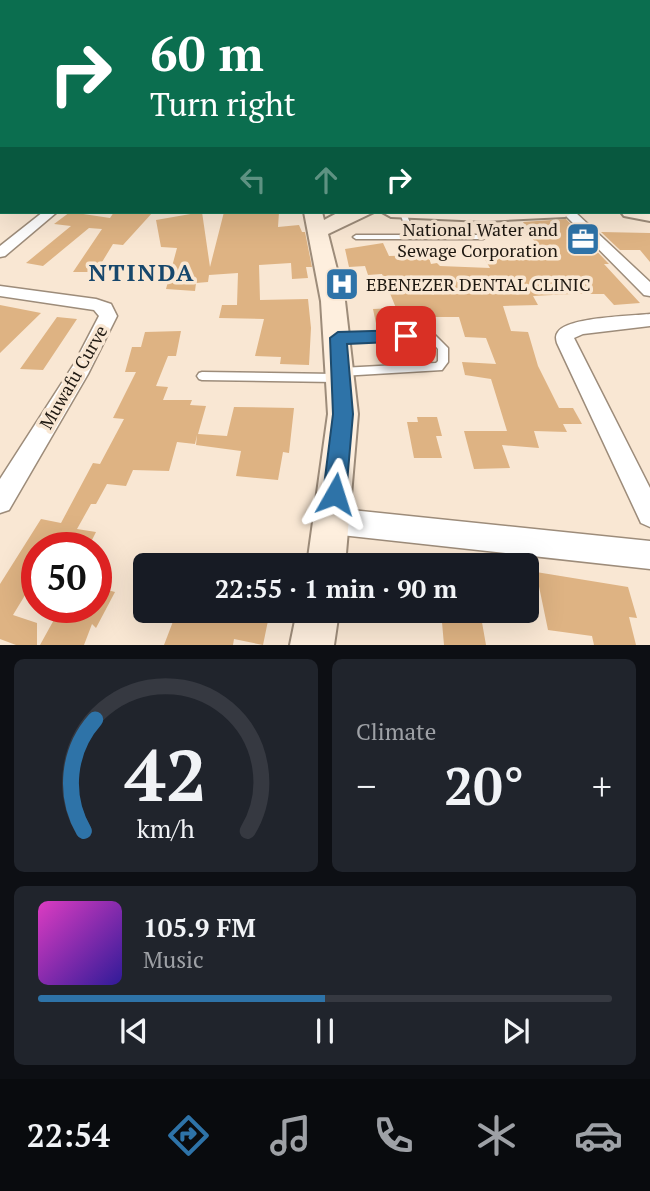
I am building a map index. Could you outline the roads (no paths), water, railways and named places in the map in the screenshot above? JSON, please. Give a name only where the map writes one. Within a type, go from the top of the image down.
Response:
[{"type":"main road","points":[[328,553],[343,414],[338,338],[316,221],[353,214]]},
{"type":"main road","points":[[441,214],[526,214]]},
{"type":"main road","points":[[312,645],[316,623]]},
{"type":"street","points":[[0,253],[49,214]]},
{"type":"street","points":[[568,214],[650,291]]},
{"type":"street","name":"Muwafu Curve","points":[[0,291],[96,305],[105,308],[108,316],[81,369],[0,501]]},
{"type":"street","points":[[650,320],[579,328],[565,335],[566,343],[650,514]]},
{"type":"street","points":[[332,521],[650,555]]},
{"type":"lane","points":[[398,214],[412,237]]},
{"type":"lane","points":[[356,237],[483,237]]},
{"type":"lane","points":[[202,376],[340,375],[439,367],[443,362],[443,348],[432,337],[338,338]]},
{"type":"place","name":"National Water and Sewage Corporation","points":[[583,239]]},
{"type":"place","name":"EBENEZER DENTAL CLINIC","points":[[342,284]]},
{"type":"district","name":"NTINDA","points":[[142,272]]}]
